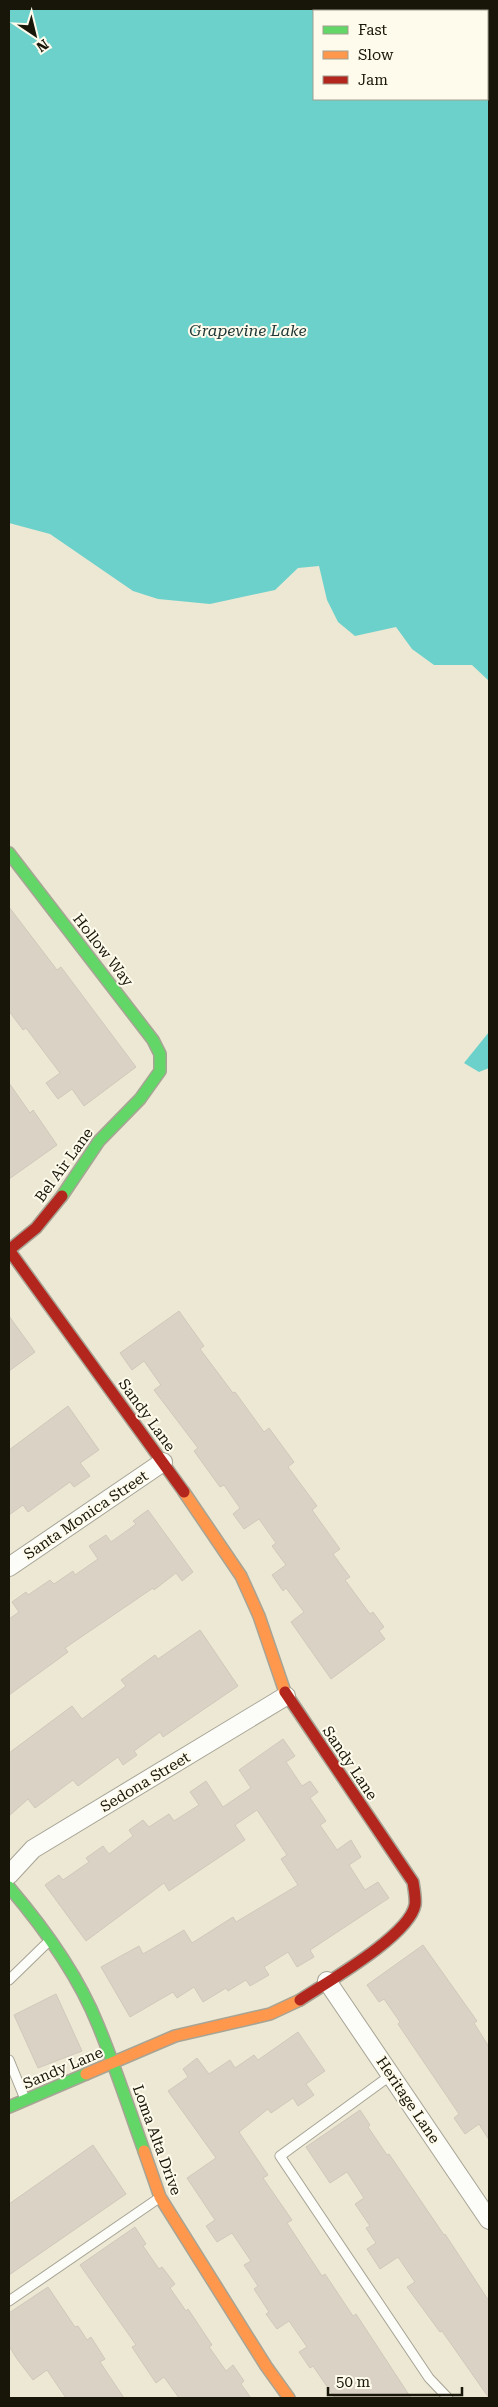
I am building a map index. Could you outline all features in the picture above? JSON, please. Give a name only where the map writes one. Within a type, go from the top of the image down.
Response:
[{"type":"street","name":"Hollow Way","points":[[9,853],[153,1040],[160,1054],[160,1071]]},
{"type":"street","name":"Bel Air Lane","points":[[9,1250],[36,1228],[58,1201],[98,1141],[140,1099],[160,1071]]},
{"type":"street","name":"Sandy Lane","points":[[9,1250],[163,1462],[241,1576],[259,1616],[286,1696],[412,1882],[415,1905],[406,1924],[387,1941],[299,2001],[270,2014],[175,2036],[9,2107]]},
{"type":"street","name":"Santa Monica Street","points":[[9,1568],[163,1462]]},
{"type":"street","name":"Sedona Street","points":[[9,1875],[33,1849],[286,1696]]},
{"type":"street","name":"Loma Alta Drive","points":[[9,1887],[29,1910],[50,1940],[75,1978],[90,2008],[112,2063],[160,2197],[266,2366],[289,2398]]},
{"type":"street","name":"Heritage Lane","points":[[327,1981],[489,2220]]},
{"type":"lane","points":[[9,1980],[50,1940]]},
{"type":"lane","points":[[9,2060],[25,2100]]},
{"type":"lane","points":[[391,2075],[280,2156],[429,2378],[448,2398]]},
{"type":"lane","points":[[9,2301],[160,2197]]},
{"type":"water","name":"Grapevine Lake","points":[[9,9],[489,9],[489,681],[472,665],[434,665],[412,649],[396,627],[355,636],[338,622],[327,600],[319,566],[298,568],[275,590],[210,604],[158,599],[133,591],[50,534],[9,523]]},
{"type":"water","points":[[489,1032],[489,1068],[479,1072],[464,1063]]},
{"type":"building","points":[[9,907],[57,970],[61,967],[136,1067],[84,1106],[72,1089],[58,1099],[46,1083],[60,1073],[26,1028],[23,1030],[9,1011]]},
{"type":"building","points":[[9,1083],[30,1113],[33,1110],[57,1145],[9,1179]]},
{"type":"building","points":[[179,1311],[204,1346],[200,1349],[233,1393],[235,1392],[264,1432],[269,1428],[294,1462],[288,1467],[317,1506],[312,1510],[340,1549],[333,1554],[350,1577],[345,1580],[370,1614],[373,1612],[384,1627],[379,1631],[385,1639],[331,1679],[291,1622],[304,1612],[286,1588],[283,1591],[272,1575],[286,1565],[272,1546],[276,1543],[259,1519],[244,1529],[233,1514],[240,1508],[224,1485],[220,1487],[194,1451],[198,1448],[154,1390],[161,1385],[144,1361],[132,1370],[120,1353]]},
{"type":"building","points":[[9,1316],[35,1352],[9,1371]]},
{"type":"building","points":[[68,1406],[99,1450],[80,1463],[90,1476],[74,1487],[70,1482],[28,1512],[23,1505],[9,1515],[9,1450]]},
{"type":"building","points":[[148,1510],[193,1572],[182,1581],[176,1573],[154,1590],[153,1588],[65,1648],[68,1652],[9,1695],[9,1619],[19,1612],[12,1602],[26,1592],[28,1595],[50,1580],[54,1584],[73,1571],[75,1575],[98,1559],[89,1546],[106,1535],[111,1542],[136,1524],[133,1521]]},
{"type":"building","points":[[200,1630],[238,1686],[163,1737],[160,1732],[134,1751],[137,1755],[123,1765],[118,1757],[78,1786],[73,1780],[35,1808],[28,1799],[9,1816],[9,1753],[72,1706],[82,1719],[126,1686],[121,1680],[155,1655],[158,1659]]},
{"type":"building","points":[[283,1739],[295,1756],[286,1762],[302,1786],[310,1781],[318,1792],[310,1798],[326,1821],[320,1825],[337,1850],[351,1840],[361,1857],[349,1865],[365,1890],[378,1882],[389,1898],[310,1950],[314,1957],[297,1967],[288,1952],[264,1967],[269,1975],[250,1986],[246,1980],[228,1991],[226,1988],[203,2002],[194,1987],[177,1998],[173,1992],[130,2017],[101,1967],[139,1946],[143,1954],[184,1930],[192,1943],[233,1917],[236,1922],[298,1885],[281,1859],[287,1855],[257,1810],[235,1825],[245,1840],[169,1891],[164,1883],[86,1941],[45,1885],[59,1875],[63,1880],[89,1862],[86,1858],[103,1846],[109,1854],[133,1836],[129,1830],[143,1820],[149,1827],[169,1814],[174,1821],[199,1805],[190,1792],[206,1781],[223,1807],[251,1788],[239,1770]]},
{"type":"building","points":[[423,1945],[477,2021],[474,2023],[489,2047],[489,2140],[479,2124],[465,2134],[454,2118],[459,2114],[398,2024],[400,2022],[384,1999],[379,2002],[367,1985]]},
{"type":"building","points":[[56,1994],[82,2051],[38,2068],[14,2015]]},
{"type":"building","points":[[298,2032],[325,2071],[306,2084],[314,2095],[298,2106],[293,2098],[271,2113],[268,2109],[239,2132],[268,2175],[263,2178],[292,2220],[287,2223],[322,2276],[325,2274],[353,2316],[356,2314],[411,2398],[335,2398],[313,2366],[310,2368],[299,2352],[307,2347],[289,2321],[277,2329],[266,2314],[269,2312],[254,2289],[258,2286],[244,2265],[251,2261],[232,2233],[217,2242],[206,2226],[215,2220],[187,2178],[216,2158],[168,2091],[188,2077],[183,2069],[197,2058],[209,2074],[230,2060],[235,2068],[254,2055],[258,2060]]},
{"type":"building","points":[[360,2110],[370,2125],[368,2127],[445,2234],[489,2301],[489,2398],[442,2331],[440,2332],[407,2287],[415,2282],[398,2257],[380,2269],[367,2249],[376,2243],[366,2228],[370,2226],[355,2204],[364,2198],[347,2172],[330,2183],[306,2147]]},
{"type":"building","points":[[93,2145],[126,2194],[9,2275],[9,2204]]},
{"type":"building","points":[[135,2227],[146,2244],[143,2246],[159,2269],[162,2267],[175,2284],[170,2288],[186,2311],[188,2309],[212,2345],[209,2347],[226,2371],[233,2365],[244,2381],[241,2384],[251,2398],[179,2398],[164,2377],[156,2383],[132,2347],[136,2345],[80,2265]]},
{"type":"building","points":[[48,2287],[75,2327],[78,2326],[87,2340],[91,2337],[105,2359],[100,2362],[124,2398],[66,2398],[47,2370],[33,2380],[17,2359],[9,2346],[9,2313]]},
{"type":"traffic: fast","points":[[9,853],[153,1040],[160,1054],[160,1071],[140,1099],[99,1141],[62,1196]]},
{"type":"traffic: fast","points":[[9,1887],[47,1935],[81,1988],[104,2040],[144,2151]]},
{"type":"traffic: fast","points":[[9,2107],[86,2074]]},
{"type":"traffic: slow","points":[[184,1492],[241,1576],[259,1616],[285,1692]]},
{"type":"traffic: slow","points":[[86,2074],[175,2036],[270,2014],[300,2000]]},
{"type":"traffic: slow","points":[[144,2151],[160,2197],[266,2366],[289,2398]]},
{"type":"traffic: jam","points":[[62,1196],[36,1228],[9,1250],[184,1492]]},
{"type":"traffic: jam","points":[[285,1692],[413,1882],[415,1899],[415,1905],[409,1917],[383,1944],[300,2000]]}]
